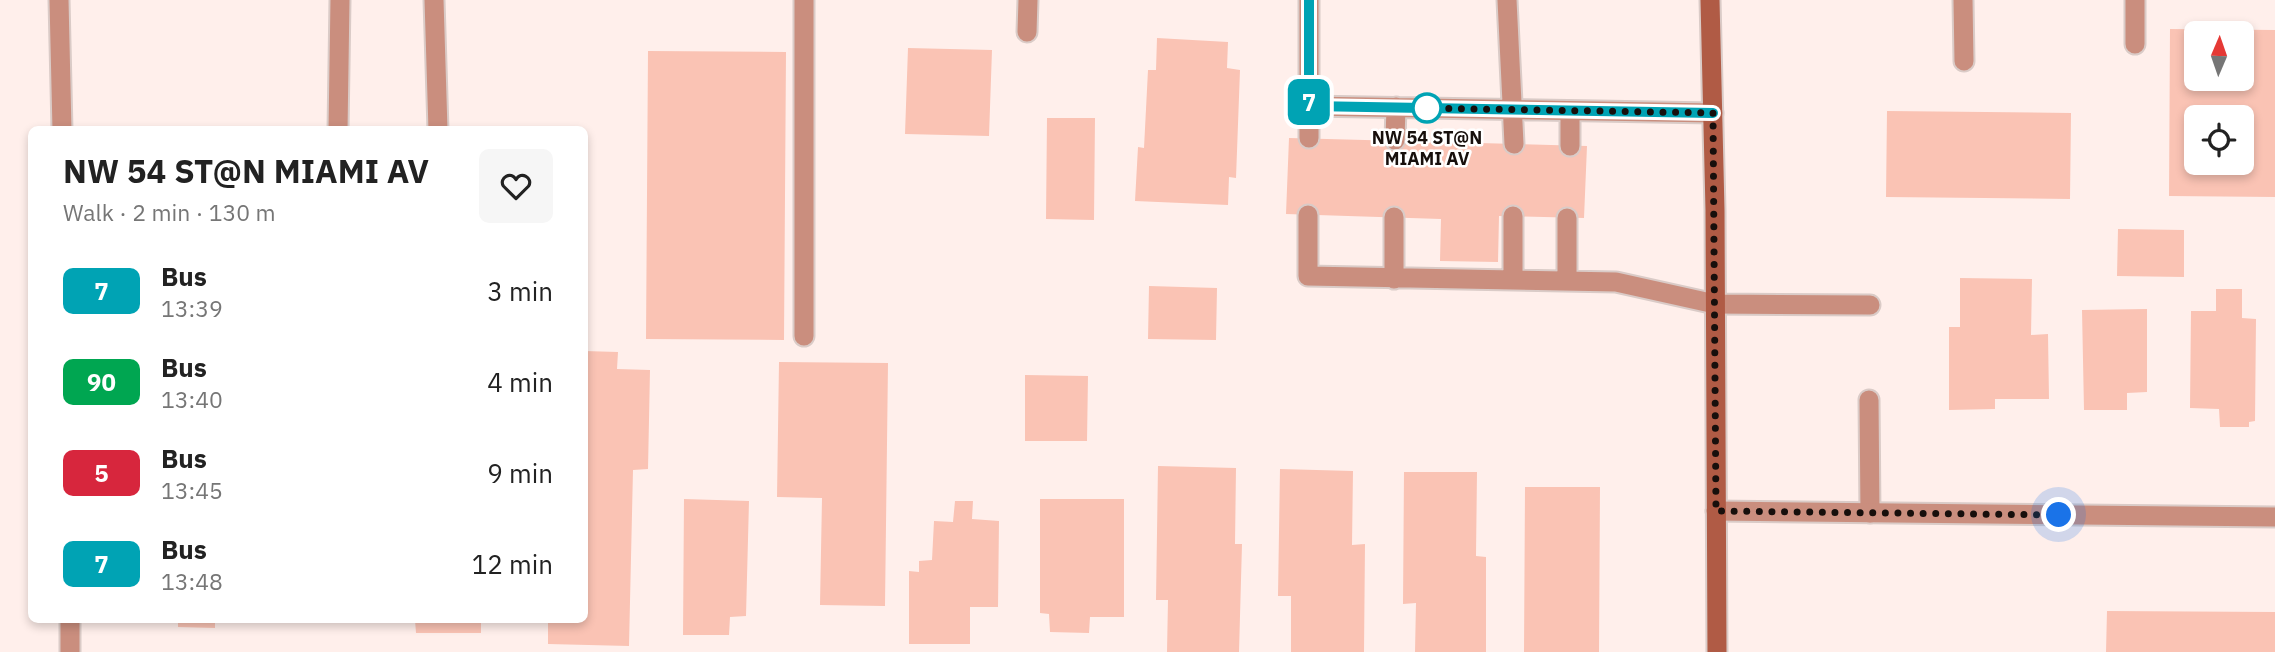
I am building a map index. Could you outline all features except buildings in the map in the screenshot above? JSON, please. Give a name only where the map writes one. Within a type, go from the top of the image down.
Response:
[{"type":"main road","points":[[1710,0],[1717,652]]},
{"type":"street","points":[[59,0],[62,126]]},
{"type":"street","points":[[338,126],[340,0]]},
{"type":"street","points":[[434,0],[438,126]]},
{"type":"street","points":[[804,0],[804,336]]},
{"type":"street","points":[[1027,32],[1028,0]]},
{"type":"street","points":[[1309,0],[1309,138]]},
{"type":"street","points":[[1507,0],[1514,144]]},
{"type":"street","points":[[1963,0],[1964,61]]},
{"type":"street","points":[[2134,0],[2134,44]]},
{"type":"street","points":[[1309,106],[1713,113]]},
{"type":"street","points":[[1395,140],[1396,107]]},
{"type":"street","points":[[1570,111],[1570,146]]},
{"type":"street","points":[[1308,215],[1307,276],[1616,282],[1715,304],[1870,305]]},
{"type":"street","points":[[1513,216],[1513,280]]},
{"type":"street","points":[[1394,217],[1394,279]]},
{"type":"street","points":[[1567,218],[1567,281]]},
{"type":"street","points":[[1869,400],[1870,513]]},
{"type":"street","points":[[1716,511],[2275,517]]},
{"type":"street","points":[[70,623],[70,652]]},
{"type":"bus line","name":"7","points":[[1309,0],[1309,106],[1713,113]]},
{"type":"place","name":"NW 54 ST@N MIAMI AV","points":[[1427,108]]},
{"type":"route","points":[[1427,108],[1419,108],[1713,113],[1716,511],[2059,515]]}]
